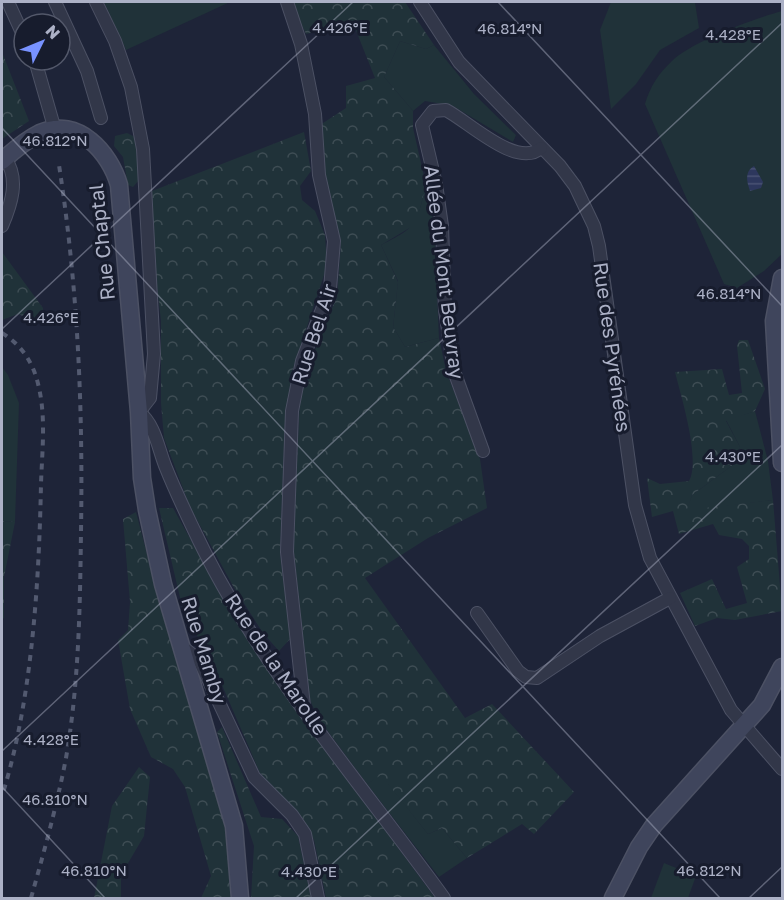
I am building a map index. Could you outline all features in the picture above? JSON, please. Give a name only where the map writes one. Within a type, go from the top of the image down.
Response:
[{"type":"street","points":[[55,2],[87,70],[100,118]]},
{"type":"street","points":[[96,2],[115,40],[131,87],[144,149],[154,354],[150,398],[139,412]]},
{"type":"street","name":"Rue Bel Air","points":[[287,2],[301,44],[315,114],[319,175],[334,241],[330,290],[302,361],[292,411],[286,508],[287,552],[304,708]]},
{"type":"street","name":"Rue des Pyrénées","points":[[420,2],[459,62],[542,148],[575,186],[594,226],[599,246],[638,523],[650,558],[731,710],[783,769]]},
{"type":"street","points":[[2,226],[13,188],[9,164],[3,159],[40,133],[55,130],[38,72]]},
{"type":"street","name":"Allée du Mont Beuvray","points":[[483,451],[454,371],[446,310],[441,216],[422,125],[434,111],[446,110],[515,154],[531,154],[542,148]]},
{"type":"street","name":"Rue Chaptal","points":[[55,130],[67,131],[88,138],[105,154],[114,170],[118,185],[139,412]]},
{"type":"street","points":[[783,278],[774,321],[783,463]]},
{"type":"street","name":"Rue Mamby","points":[[139,412],[142,478],[153,545],[234,826],[240,898]]},
{"type":"street","name":"Rue de la Marolle","points":[[139,412],[147,419],[193,529],[232,598],[304,708],[444,898]]},
{"type":"street","points":[[477,613],[518,671],[526,677],[537,678],[600,636],[670,598]]},
{"type":"street","points":[[180,645],[199,660],[254,777],[291,815],[305,834],[318,898]]},
{"type":"street","points":[[613,898],[639,847],[654,825],[762,705],[783,667]]},
{"type":"green space","points":[[104,2],[230,2],[126,50]]},
{"type":"green space","points":[[291,2],[405,2],[434,45],[426,49],[400,41],[384,77],[413,111],[413,128],[426,185],[416,224],[381,245],[398,282],[393,327],[405,347],[439,338],[446,371],[480,459],[487,508],[428,538],[365,578],[465,718],[492,704],[574,792],[534,834],[522,824],[467,858],[442,828],[428,834],[381,775],[367,784],[318,718],[310,700],[293,544],[300,398],[319,338],[337,297],[341,243],[324,179],[320,125],[346,108],[346,86],[375,78],[353,23],[306,34]]},
{"type":"green space","points":[[611,2],[700,2],[695,3],[699,28],[660,50],[636,84],[611,109],[600,30]]},
{"type":"green space","points":[[782,11],[782,254],[764,271],[737,288],[724,284],[645,104],[659,76],[681,54],[724,32]]},
{"type":"green space","points":[[400,41],[426,49],[434,45],[474,94],[516,135],[513,142],[453,106],[425,101],[413,111],[384,77]]},
{"type":"green space","points":[[2,52],[29,121],[2,139]]},
{"type":"green space","points":[[304,132],[311,171],[300,186],[302,200],[315,211],[325,235],[327,266],[292,372],[285,421],[280,552],[290,639],[279,651],[263,633],[233,586],[190,507],[164,438],[161,403],[161,321],[154,260],[152,191]]},
{"type":"green space","points":[[127,133],[135,137],[139,180],[133,187],[128,185],[123,157],[114,146],[115,136]]},
{"type":"green space","points":[[426,185],[434,224],[439,338],[405,347],[393,327],[398,281],[381,245],[402,234],[414,223]]},
{"type":"green space","points":[[2,252],[43,308],[42,324],[18,314],[2,320]]},
{"type":"green space","points":[[739,340],[748,340],[765,389],[755,411],[726,421],[740,447],[738,461],[692,495],[687,510],[773,500],[782,611],[735,620],[717,618],[695,626],[680,593],[712,579],[726,609],[747,603],[737,567],[749,559],[749,546],[742,539],[719,535],[713,524],[679,534],[673,511],[652,517],[647,478],[660,484],[689,481],[693,458],[675,372],[722,369],[729,395],[742,393],[737,346]]},
{"type":"green space","points":[[2,367],[8,375],[19,403],[15,522],[2,521]]},
{"type":"green space","points":[[755,411],[768,461],[773,500],[686,511],[692,495],[738,461],[740,447],[726,420]]},
{"type":"green space","points":[[159,508],[173,508],[235,619],[271,675],[435,898],[326,898],[314,840],[296,811],[260,773],[219,678],[182,606]]},
{"type":"green space","points":[[136,512],[172,645],[222,810],[231,854],[233,898],[201,898],[211,876],[185,787],[173,769],[151,757],[130,709],[118,640],[128,630],[130,602],[123,519]]},
{"type":"green space","points":[[2,521],[15,522],[4,577],[4,618],[2,619]]},
{"type":"green space","points":[[222,727],[261,817],[282,819],[298,836],[311,898],[251,898],[254,846],[217,732]]},
{"type":"green space","points":[[139,767],[150,777],[144,836],[121,875],[121,898],[94,898],[112,806]]},
{"type":"green space","points":[[381,774],[428,834],[442,828],[467,858],[439,877],[367,784]]},
{"type":"green space","points":[[664,863],[696,876],[688,898],[651,898]]},
{"type":"water","points":[[754,166],[763,182],[761,188],[750,191],[747,181],[748,174]]},
{"type":"railway","points":[[31,898],[66,758],[74,702],[79,617],[81,486],[78,348],[71,257],[59,165]]},
{"type":"railway","points":[[2,333],[22,350],[34,371],[41,400],[43,436],[36,601],[32,642],[20,721],[2,796]]}]
